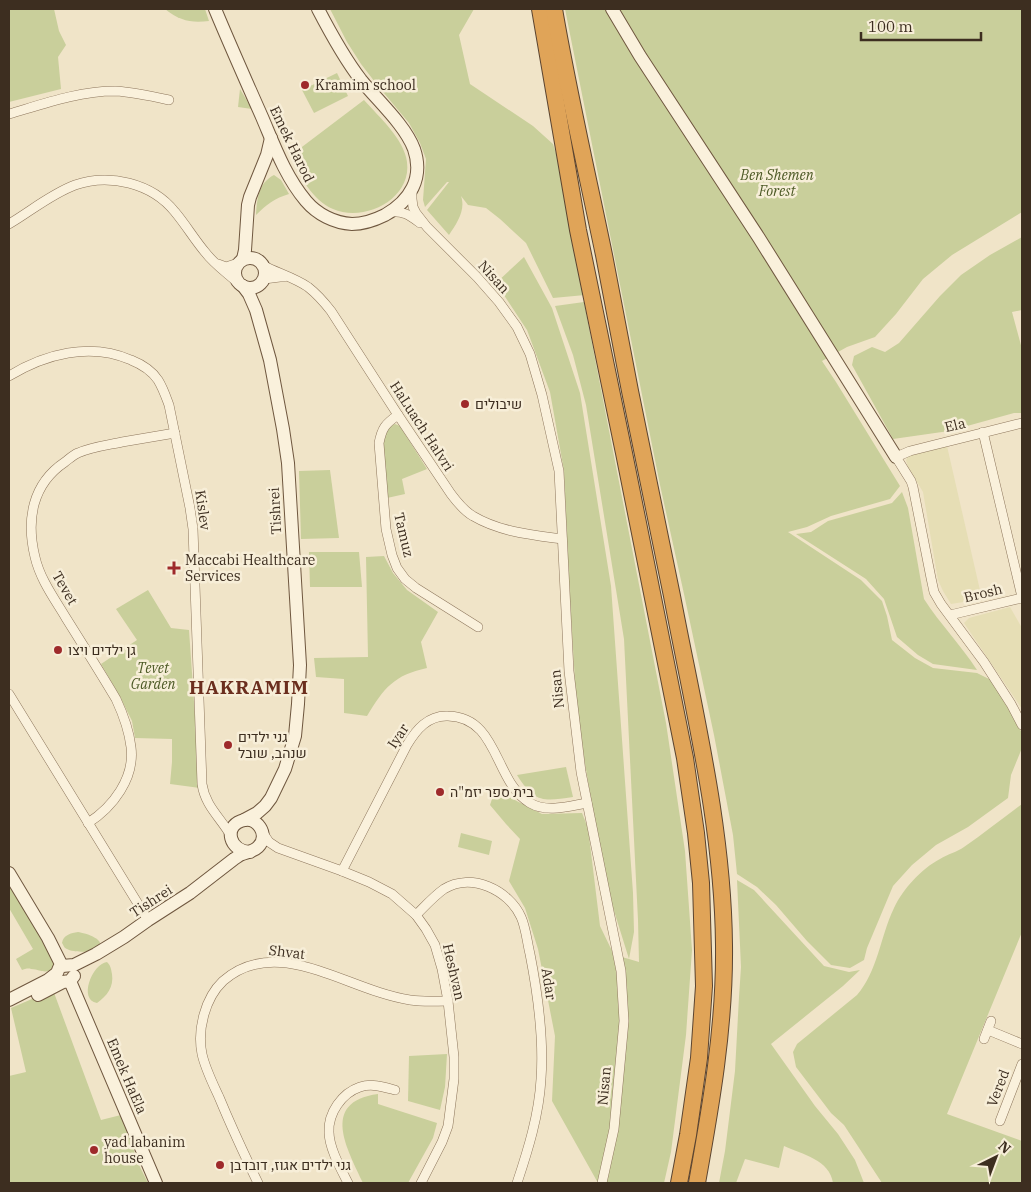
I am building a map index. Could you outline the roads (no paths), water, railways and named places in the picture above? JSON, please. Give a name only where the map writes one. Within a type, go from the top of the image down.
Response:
[{"type":"highway","points":[[540,9],[578,230],[676,711],[696,833],[701,884],[704,986],[699,1058],[679,1183]]},
{"type":"highway","points":[[554,9],[652,493],[712,806],[723,910],[723,985],[719,1044],[712,1099],[697,1183]]},
{"type":"highway","points":[[701,1160],[702,1183]]},
{"type":"street","name":"Emek Harod","points":[[214,9],[271,138],[296,188],[307,202],[327,218],[351,224],[361,223],[378,218],[400,206],[408,197],[417,176],[417,161],[408,137],[348,63],[318,9]]},
{"type":"street","points":[[612,9],[640,56],[759,238],[908,475],[913,487],[934,592],[989,670],[1022,725]]},
{"type":"street","points":[[9,114],[62,98],[98,92],[132,92],[169,100]]},
{"type":"street","points":[[240,285],[235,273],[245,250],[248,205],[267,155],[271,138]]},
{"type":"street","points":[[258,177],[268,170],[277,168],[287,172]]},
{"type":"street","points":[[9,224],[46,200],[76,185],[93,181],[110,180],[126,182],[141,186],[166,202],[214,262],[240,285],[252,288],[257,287],[263,281],[266,271],[253,250],[246,231]]},
{"type":"street","name":"Nisan","points":[[412,189],[413,207],[416,213],[427,227],[477,277],[499,302],[517,327],[530,354],[542,395],[559,471],[569,671],[581,772],[621,971],[624,1021],[614,1129],[602,1183]]},
{"type":"street","name":"Nisan","points":[[390,212],[405,213],[427,227]]},
{"type":"street","points":[[214,262],[226,267],[251,258],[256,259],[262,264]]},
{"type":"street","name":"HaLuach HaIvri","points":[[262,264],[310,288],[321,298],[451,494],[461,506],[472,516],[509,531],[562,539]]},
{"type":"street","name":"HaLuach HaIvri","points":[[263,281],[280,276],[292,279]]},
{"type":"street","name":"Tishrei","points":[[256,310],[257,299],[263,281]]},
{"type":"street","name":"Tishrei","points":[[240,285],[249,294],[256,310],[270,360],[283,429],[288,463],[300,666],[295,736],[285,769],[271,798],[262,832]]},
{"type":"street","name":"Kislev","points":[[9,376],[22,368],[47,358],[74,351],[98,351],[122,356],[137,362],[158,379],[170,405],[190,508],[203,790],[207,801],[225,825],[232,839]]},
{"type":"street","name":"Tamuz","points":[[398,415],[384,427],[379,443],[386,529],[392,555],[397,568],[405,579],[432,599],[478,627]]},
{"type":"street","name":"Ela","points":[[896,457],[910,450],[1022,423]]},
{"type":"street","points":[[983,432],[1022,597]]},
{"type":"street","name":"Tevet","points":[[88,823],[106,809],[122,788],[130,763],[131,748],[126,723],[116,699],[51,594],[41,574],[35,557],[32,539],[31,520],[33,505],[44,481],[52,472],[76,454],[106,445],[175,433]]},
{"type":"street","name":"Brosh","points":[[950,615],[1022,597]]},
{"type":"street","points":[[9,694],[148,920]]},
{"type":"street","name":"Iyar","points":[[342,871],[414,734],[423,724],[432,718],[442,715],[454,716],[475,724],[486,738],[516,791],[532,805],[543,808],[556,808],[587,803]]},
{"type":"street","name":"Tishrei","points":[[241,821],[257,813],[271,798]]},
{"type":"street","points":[[212,809],[218,816],[225,819],[234,822],[241,821],[250,820],[259,826],[262,832],[262,842],[251,852],[243,852],[234,846],[231,834],[234,826],[241,821]]},
{"type":"street","name":"Heshvan","points":[[262,832],[272,846],[342,871],[392,894],[416,915],[435,945],[448,1001],[454,1057],[454,1079],[449,1118],[442,1142],[421,1183]]},
{"type":"street","name":"Tishrei","points":[[221,869],[231,851],[232,839]]},
{"type":"street","name":"Heshvan","points":[[251,852],[266,848],[282,850]]},
{"type":"street","name":"Tishrei","points":[[9,1000],[77,969],[96,954],[190,893],[240,855],[251,852]]},
{"type":"street","name":"Emek HaEla","points":[[9,873],[48,938],[66,974],[156,1183]]},
{"type":"street","name":"Adar","points":[[416,915],[446,888],[459,883],[473,883],[487,886],[502,893],[513,903],[521,918],[536,983],[540,1014],[541,1078],[530,1138],[517,1183]]},
{"type":"street","name":"Shvat","points":[[258,1183],[228,1120],[202,1054],[201,1032],[205,1009],[218,986],[244,966],[266,962],[287,963],[408,1000],[426,1002],[448,1001]]},
{"type":"street","name":"Tishrei","points":[[9,1008],[30,1000],[66,974]]},
{"type":"street","points":[[984,1039],[989,1025],[1022,1044]]},
{"type":"street","name":"Vered","points":[[1000,1122],[1022,1064]]},
{"type":"street","points":[[348,1183],[335,1156],[329,1133],[330,1119],[334,1109],[342,1099],[360,1087],[375,1085],[395,1090]]},
{"type":"place","name":"Kramim school","points":[[305,85]]},
{"type":"place","name":"שיבולים","points":[[465,404]]},
{"type":"place","name":"Maccabi Healthcare Services","points":[[174,568]]},
{"type":"place","name":"גן ילדים ויצו","points":[[58,650]]},
{"type":"place","name":"גני ילדים שנהב, שובל","points":[[228,745]]},
{"type":"place","name":"בית ספר יזמ\"ה","points":[[440,792]]},
{"type":"place","name":"yad labanim house","points":[[94,1150]]},
{"type":"place","name":"גני ילדים אגוז, דובדבן","points":[[220,1165]]},
{"type":"district","name":"HAKRAMIM","points":[[249,687]]},
{"type":"park label","name":"Ben Shemen Forest","points":[[777,184]]},
{"type":"park label","name":"Tevet Garden","points":[[153,676]]}]
